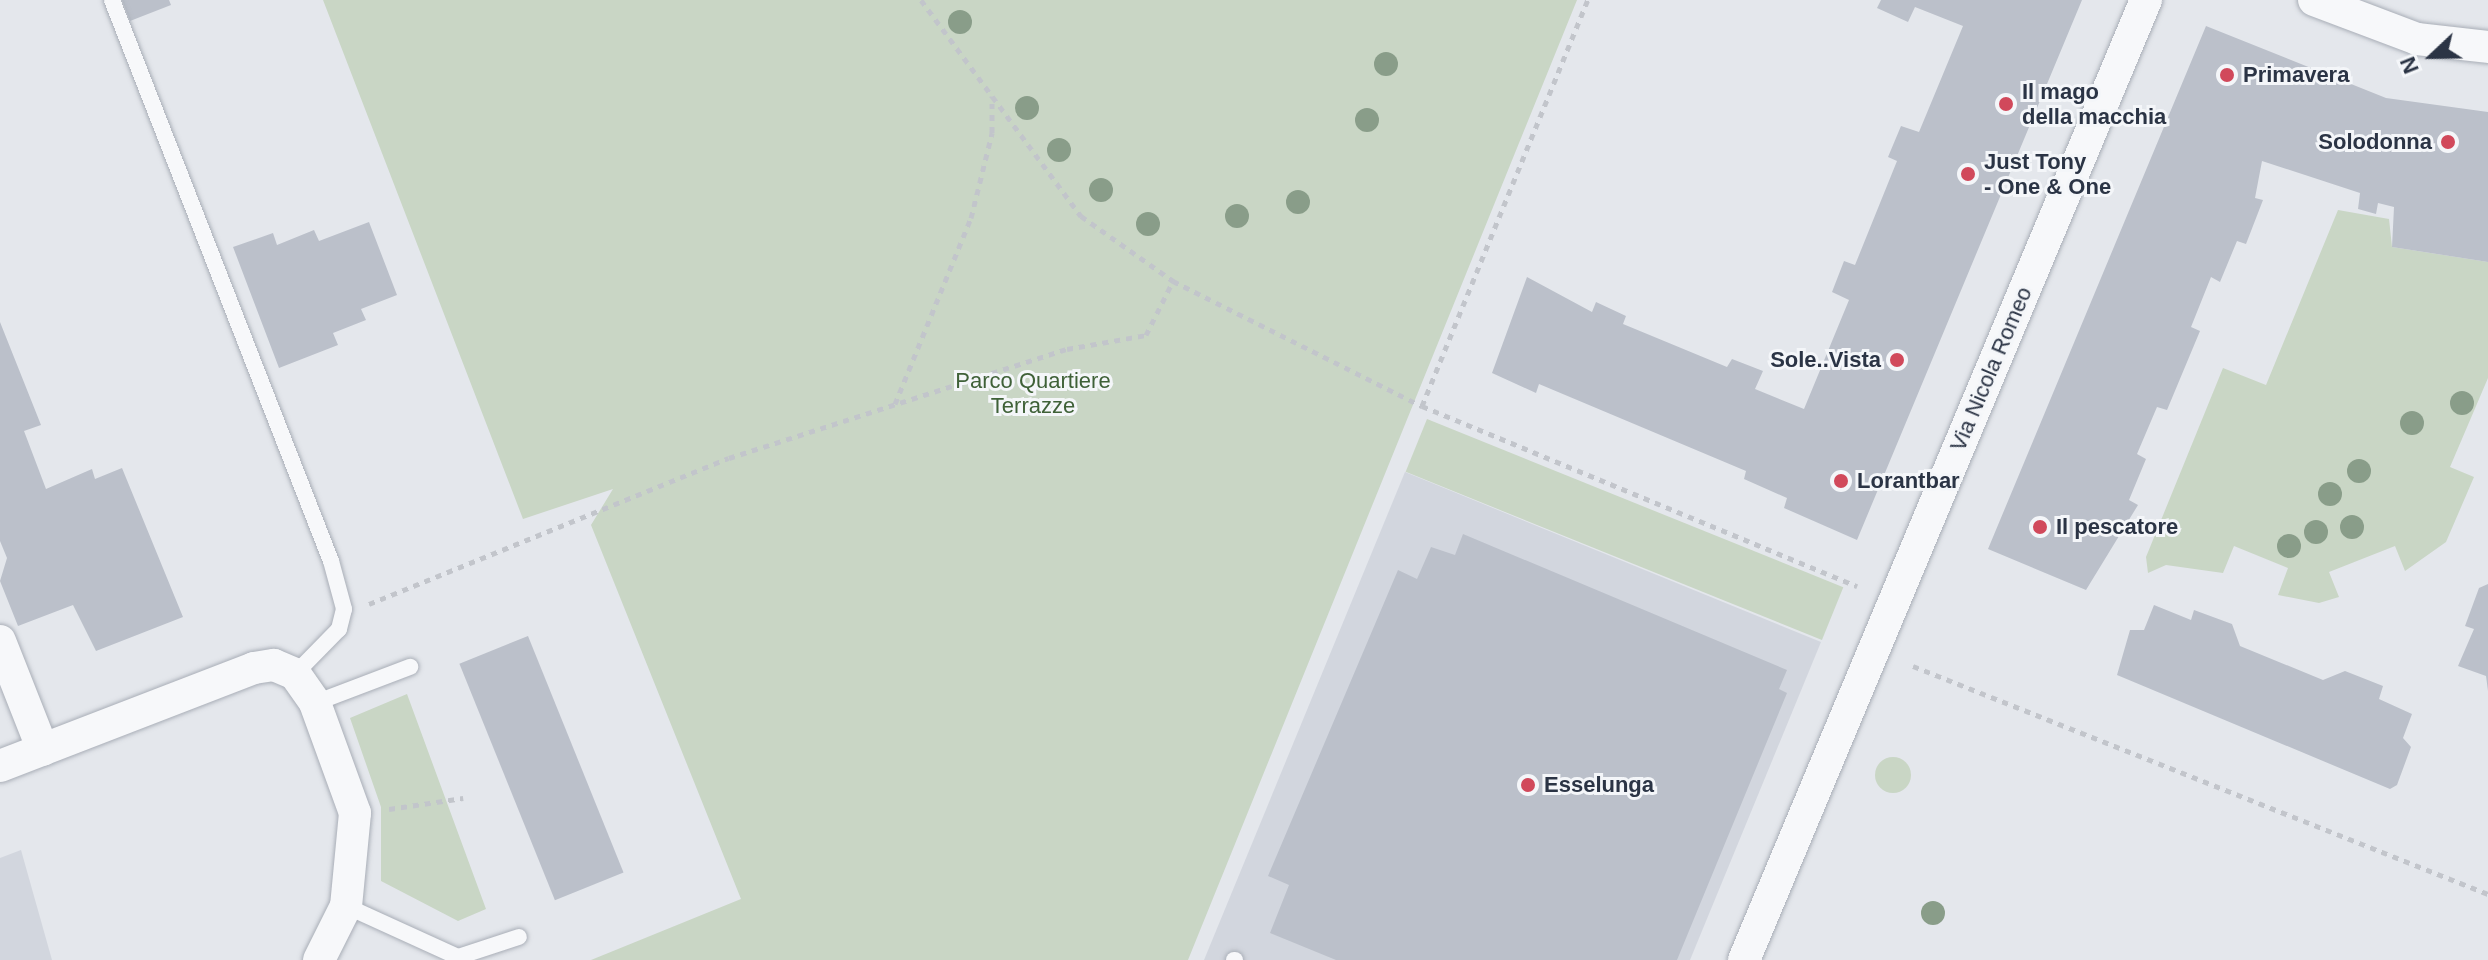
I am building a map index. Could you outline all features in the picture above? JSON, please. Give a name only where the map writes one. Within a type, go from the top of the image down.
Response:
[{"type":"street","name":"Via Nicola Romeo","points":[[1744,960],[2146,0]]},
{"type":"street","points":[[2314,0],[2417,39],[2488,47]]},
{"type":"street","points":[[0,641],[43,750]]},
{"type":"street","points":[[0,766],[254,668],[274,665],[295,674],[315,703],[355,813],[346,906],[319,960]]},
{"type":"lane","points":[[112,0],[344,609],[324,650],[295,674]]},
{"type":"lane","points":[[315,703],[410,667]]},
{"type":"lane","points":[[346,906],[458,957],[519,937]]},
{"type":"path","points":[[921,0],[1081,216],[1173,281],[1422,406],[1857,586]]},
{"type":"path","points":[[1422,406],[1588,0]]},
{"type":"path","points":[[894,405],[971,218],[992,133],[992,96]]},
{"type":"path","points":[[344,609],[729,458],[1078,347],[1146,335],[1173,281]]},
{"type":"path","points":[[1078,347],[1082,356]]},
{"type":"path","points":[[1913,666],[2488,894]]},
{"type":"path","points":[[378,810],[463,798]]},
{"type":"shaded area","name":"Esselunga","points":[[1405,472],[1821,642],[1690,960],[1204,960]]},
{"type":"shaded area","points":[[21,850],[52,960],[0,960],[0,858]]},
{"type":"green space","name":"Parco Quartiere Terrazze","points":[[323,0],[1577,0],[1188,960],[591,960],[741,899],[591,525],[613,489],[523,519]]},
{"type":"green space","points":[[2338,210],[2389,219],[2392,247],[2488,262],[2488,378],[2450,467],[2474,477],[2446,542],[2405,571],[2395,546],[2329,572],[2339,597],[2319,603],[2278,595],[2288,568],[2234,546],[2223,573],[2166,565],[2148,573],[2146,557],[2223,368],[2266,385]]},
{"type":"green space","points":[[1427,419],[1843,587],[1822,640],[1406,472]]},
{"type":"green space","points":[[407,694],[486,909],[458,921],[381,881],[381,807],[350,718]]},
{"type":"green space","points":[[1893,757],[1906,762],[1911,775],[1906,788],[1893,793],[1880,788],[1875,775],[1880,762]]},
{"type":"building","points":[[122,0],[169,0],[171,5],[130,21]]},
{"type":"building","points":[[1881,0],[2082,0],[1857,540],[1784,508],[1787,498],[1744,479],[1746,471],[1539,384],[1536,393],[1492,373],[1527,277],[1592,312],[1596,302],[1626,316],[1623,324],[1727,367],[1732,359],[1763,371],[1755,389],[1804,409],[1849,300],[1832,292],[1844,261],[1855,265],[1897,161],[1888,157],[1901,126],[1919,132],[1963,26],[1915,7],[1908,22],[1877,8]]},
{"type":"building","points":[[2206,26],[2386,98],[2488,112],[2488,262],[2392,247],[2394,207],[2378,203],[2376,214],[2358,209],[2360,193],[2262,161],[2255,198],[2263,200],[2246,244],[2237,241],[2220,282],[2211,277],[2191,327],[2200,331],[2167,410],[2157,407],[2137,454],[2146,459],[2129,500],[2138,505],[2086,590],[1988,549]]},
{"type":"building","points":[[369,222],[397,295],[361,309],[366,320],[333,333],[338,345],[279,368],[233,247],[273,233],[277,245],[314,230],[319,241]]},
{"type":"building","points":[[0,322],[41,425],[24,431],[46,489],[92,469],[95,479],[122,468],[183,617],[96,651],[73,605],[18,626],[0,581],[7,558],[0,541]]},
{"type":"building","name":"Esselunga","points":[[1463,534],[1787,670],[1779,689],[1787,693],[1677,960],[1336,960],[1270,933],[1289,885],[1268,876],[1398,570],[1417,579],[1431,547],[1455,555]]},
{"type":"building","points":[[2488,584],[2488,691],[2486,676],[2458,666],[2474,629],[2465,626],[2479,588]]},
{"type":"building","points":[[2154,605],[2191,620],[2194,610],[2232,624],[2240,646],[2323,680],[2345,671],[2383,686],[2379,699],[2412,714],[2403,738],[2411,747],[2397,785],[2390,789],[2117,675],[2130,630],[2144,630]]},
{"type":"building","points":[[528,636],[624,872],[555,900],[459,664]]},
{"type":"place","name":"Primavera","points":[[2227,75]]},
{"type":"place","name":"Il mago della macchia","points":[[2006,104]]},
{"type":"place","name":"Solodonna","points":[[2448,142]]},
{"type":"place","name":"Just Tony - One & One","points":[[1968,174]]},
{"type":"place","name":"Sole..Vista","points":[[1897,360]]},
{"type":"place","name":"Lorantbar","points":[[1841,481]]},
{"type":"place","name":"Il pescatore","points":[[2040,527]]},
{"type":"place","name":"Esselunga","points":[[1528,785]]}]
